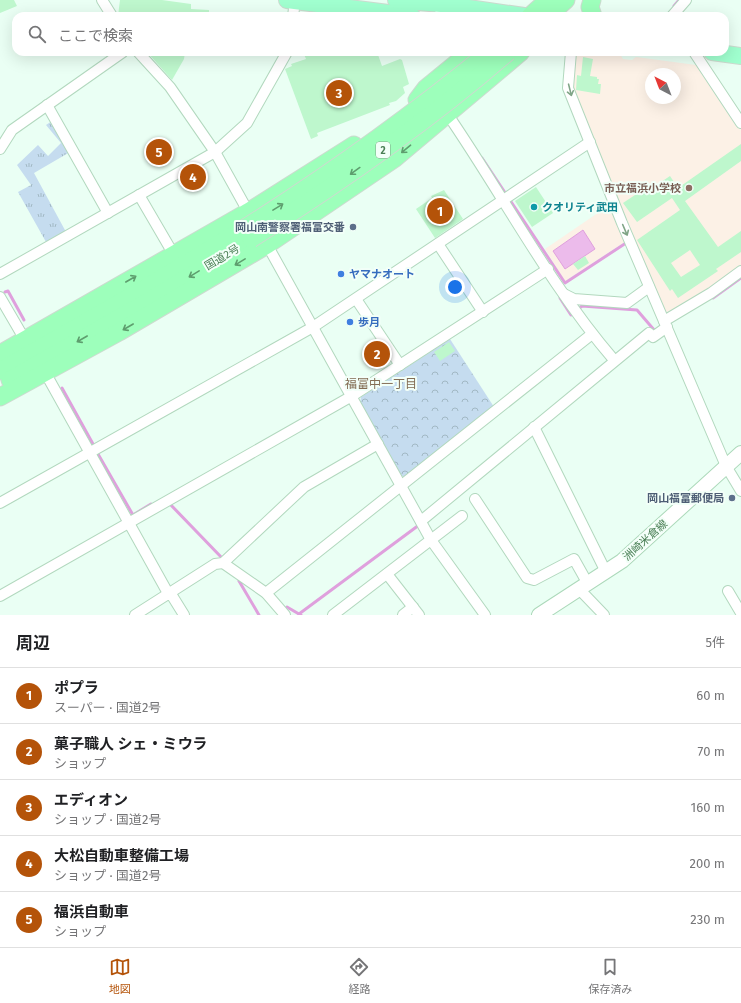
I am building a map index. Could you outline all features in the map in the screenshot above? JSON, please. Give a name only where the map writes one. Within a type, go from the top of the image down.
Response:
[{"type":"highway","points":[[524,12],[538,0]]},
{"type":"highway","points":[[534,12],[548,0]]},
{"type":"highway","points":[[545,12],[558,0]]},
{"type":"highway","points":[[552,12],[566,0]]},
{"type":"highway","points":[[565,12],[578,0]]},
{"type":"highway","points":[[592,0],[590,7],[592,12]]},
{"type":"highway","points":[[417,100],[426,88],[465,56]]},
{"type":"highway","points":[[0,362],[174,255],[248,227],[344,152],[417,100],[474,56]]},
{"type":"highway","name":"国道2号","points":[[0,371],[26,347],[144,289],[248,227],[352,158],[429,101],[484,56]]},
{"type":"highway","name":"国道2号","points":[[0,386],[144,304],[248,227],[345,178],[435,112],[503,56]]},
{"type":"highway","name":"2","points":[[0,398],[46,374],[267,245],[394,159],[516,56]]},
{"type":"highway","points":[[0,354],[26,347]]},
{"type":"main road","points":[[396,0],[485,12]]},
{"type":"main road","points":[[292,6],[361,5],[393,12]]},
{"type":"main road","points":[[729,43],[741,44]]},
{"type":"main road","points":[[729,54],[741,56]]},
{"type":"main road","name":"洲崎米倉線","points":[[545,614],[622,561],[741,453]]},
{"type":"street","points":[[102,0],[110,12]]},
{"type":"street","points":[[676,12],[686,0]]},
{"type":"street","points":[[0,149],[12,130],[117,56]]},
{"type":"street","points":[[142,56],[170,87],[215,152],[248,227],[267,245],[431,540],[485,615]]},
{"type":"street","points":[[0,274],[215,152],[247,123],[284,56]]},
{"type":"street","points":[[571,56],[568,88],[665,324],[726,466],[741,491]]},
{"type":"street","points":[[697,56],[741,124]]},
{"type":"street","points":[[47,105],[108,213]]},
{"type":"street","points":[[448,114],[506,197],[545,268],[592,334],[614,360]]},
{"type":"street","points":[[0,503],[313,327],[590,142]]},
{"type":"street","points":[[139,195],[174,255]]},
{"type":"street","points":[[438,244],[481,309]]},
{"type":"street","points":[[0,596],[352,396],[398,363],[545,268]]},
{"type":"street","points":[[420,521],[535,429],[614,360],[648,333],[651,335],[741,271]]},
{"type":"street","points":[[564,293],[574,299],[627,303],[650,287]]},
{"type":"street","points":[[0,297],[26,347]]},
{"type":"street","points":[[356,298],[398,363]]},
{"type":"street","points":[[266,593],[592,334]]},
{"type":"street","points":[[46,374],[128,523],[171,596],[184,615]]},
{"type":"street","points":[[535,429],[606,572]]},
{"type":"street","points":[[135,615],[171,596],[215,564],[223,563],[304,486],[378,444]]},
{"type":"street","points":[[475,499],[526,578],[534,580],[574,559],[584,587],[604,615]]},
{"type":"street","points":[[334,615],[462,516]]},
{"type":"street","points":[[223,563],[266,593],[285,615]]},
{"type":"street","points":[[387,574],[416,611],[403,615]]},
{"type":"street","points":[[728,591],[741,613]]},
{"type":"shaded area","points":[[575,56],[621,56],[623,59],[632,60],[636,57],[696,65],[741,130],[741,266],[700,295],[670,313],[665,311],[571,86]]},
{"type":"shaded area","points":[[611,204],[626,241],[565,281],[545,249]]},
{"type":"shaded area","points":[[583,230],[595,249],[565,269],[553,251]]},
{"type":"green space","points":[[52,121],[70,152],[34,173],[66,232],[46,242],[18,192],[31,185],[17,165],[38,145],[48,156],[61,143],[46,125]]},
{"type":"green space","points":[[450,339],[494,407],[407,477],[400,476],[360,403],[361,397]]},
{"type":"building","points":[[0,0],[14,0],[17,6],[0,13]]},
{"type":"building","points":[[120,0],[162,0],[191,4],[191,9],[209,10],[209,12],[118,12]]},
{"type":"building","points":[[151,56],[184,56],[172,80]]},
{"type":"building","points":[[305,56],[378,56],[382,66],[400,59],[402,60],[409,84],[403,87],[405,93],[396,101],[389,103],[390,105],[317,133],[318,136],[311,139],[285,69],[292,66],[291,64],[306,59]]},
{"type":"building","points":[[583,57],[593,59],[590,76],[597,77],[597,79],[599,79],[598,84],[601,84],[600,94],[576,90],[577,75],[581,76]]},
{"type":"building","points":[[741,144],[741,161],[685,201],[718,247],[741,231],[741,252],[716,269],[718,271],[678,298],[672,289],[670,291],[637,240],[680,210],[672,198],[637,222],[623,203],[647,187],[649,190],[670,176],[678,188]],"holes":[[[690,250],[700,265],[681,277],[671,263]]]},
{"type":"building","name":"クオリティ武田","points":[[536,187],[553,213],[532,227],[515,201]]},
{"type":"building","points":[[444,190],[463,219],[435,238],[416,209],[432,198],[431,196]]},
{"type":"building","points":[[585,256],[589,263],[578,270],[573,264]]},
{"type":"building","points":[[449,342],[455,351],[440,361],[434,352]]},
{"type":"waterway","points":[[674,6],[679,0]]},
{"type":"waterway","points":[[482,158],[565,283],[626,243]]},
{"type":"waterway","points":[[713,298],[741,278]]},
{"type":"waterway","points":[[5,292],[8,291],[24,320]]},
{"type":"waterway","points":[[560,298],[571,315],[582,306],[637,310],[655,331]]},
{"type":"waterway","points":[[62,388],[93,444]]},
{"type":"waterway","points":[[98,454],[133,515],[151,504]]},
{"type":"waterway","points":[[168,502],[223,559]]},
{"type":"waterway","points":[[301,615],[299,614],[419,525]]},
{"type":"waterway","points":[[239,581],[259,615]]},
{"type":"waterway","points":[[287,607],[299,614]]},
{"type":"place","name":"エディオン","points":[[339,93]]},
{"type":"place","name":"福浜自動車","points":[[159,152]]},
{"type":"place","name":"大松自動車整備工場","points":[[193,177]]},
{"type":"place","name":"市立福浜小学校","points":[[689,188]]},
{"type":"place","name":"クオリティ武田","points":[[534,207]]},
{"type":"place","name":"ポプラ","points":[[440,211]]},
{"type":"place","name":"岡山南警察署福富交番","points":[[353,227]]},
{"type":"place","name":"ヤマナオート","points":[[341,274]]},
{"type":"place","name":"歩月","points":[[350,322]]},
{"type":"place","name":"菓子職人 シェ・ミウラ","points":[[377,354]]},
{"type":"place","name":"岡山福富郵便局","points":[[732,498]]},
{"type":"district","name":"福富中一丁目","points":[[381,384]]}]
